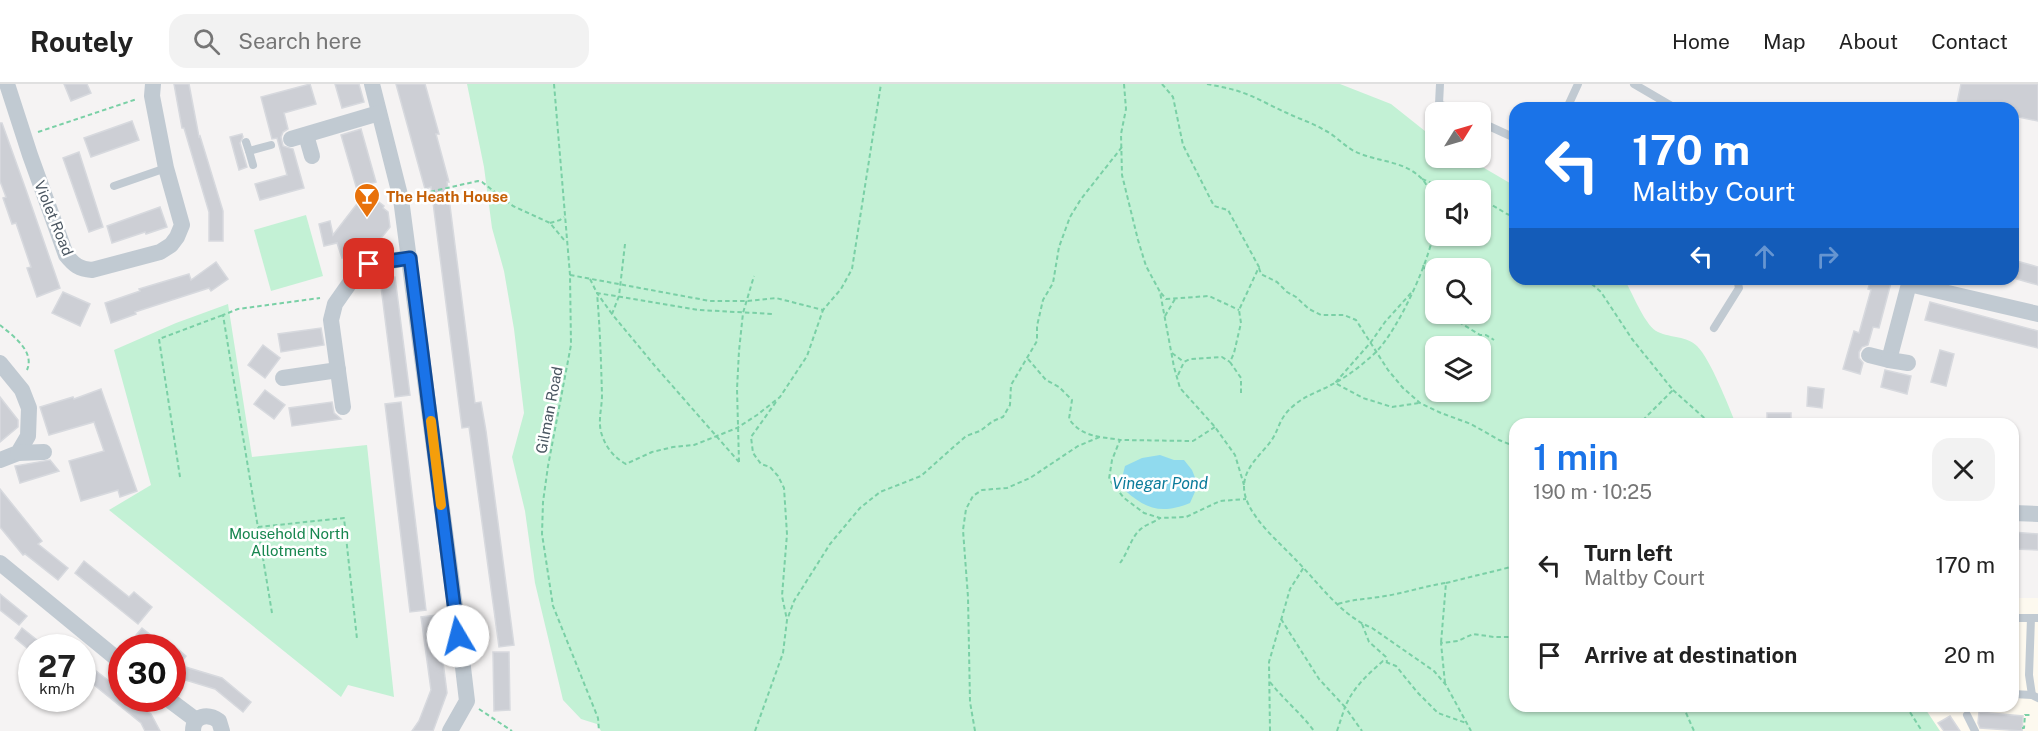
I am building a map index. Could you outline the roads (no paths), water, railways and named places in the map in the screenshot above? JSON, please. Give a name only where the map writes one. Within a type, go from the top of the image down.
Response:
[{"type":"street","name":"Violet Road","points":[[7,84],[66,255],[73,264],[81,269],[106,267],[160,252],[171,245],[182,225],[166,168],[152,90]]},
{"type":"street","points":[[372,84],[401,199],[467,701],[450,731]]},
{"type":"street","points":[[312,156],[294,138],[379,113]]},
{"type":"street","points":[[343,407],[331,320],[334,304],[361,267],[410,258]]},
{"type":"street","points":[[1889,360],[1909,285]]},
{"type":"street","points":[[1926,285],[2038,314]]},
{"type":"street","points":[[1869,355],[1908,363]]},
{"type":"street","points":[[0,363],[22,390],[29,408],[28,436],[18,453]]},
{"type":"street","points":[[283,378],[338,370]]},
{"type":"street","points":[[0,460],[18,453],[44,452]]},
{"type":"street","points":[[2019,513],[2038,514]]},
{"type":"street","points":[[2,568],[108,652]]},
{"type":"street","points":[[181,712],[194,726],[203,716],[212,716],[219,721],[222,731]]},
{"type":"lane","points":[[1439,102],[1440,84]]},
{"type":"lane","points":[[1570,102],[1578,84]]},
{"type":"lane","points":[[1634,84],[1663,102]]},
{"type":"lane","points":[[1491,127],[1509,135]]},
{"type":"lane","points":[[253,165],[248,147],[271,145]]},
{"type":"lane","points":[[114,186],[166,168]]},
{"type":"lane","points":[[1714,328],[1739,288],[1738,285]]},
{"type":"lane","points":[[2019,695],[2035,697],[2029,675],[2034,618]]},
{"type":"lane","points":[[1967,716],[1975,731]]},
{"type":"water","name":"Vinegar Pond","points":[[1160,455],[1174,460],[1184,460],[1192,470],[1198,485],[1190,503],[1160,509],[1144,504],[1120,486],[1125,466],[1142,458]]},
{"type":"place","name":"The Heath House","points":[[367,219]]},
{"type":"park label","name":"Mousehold North Allotments","points":[[289,542]]}]
